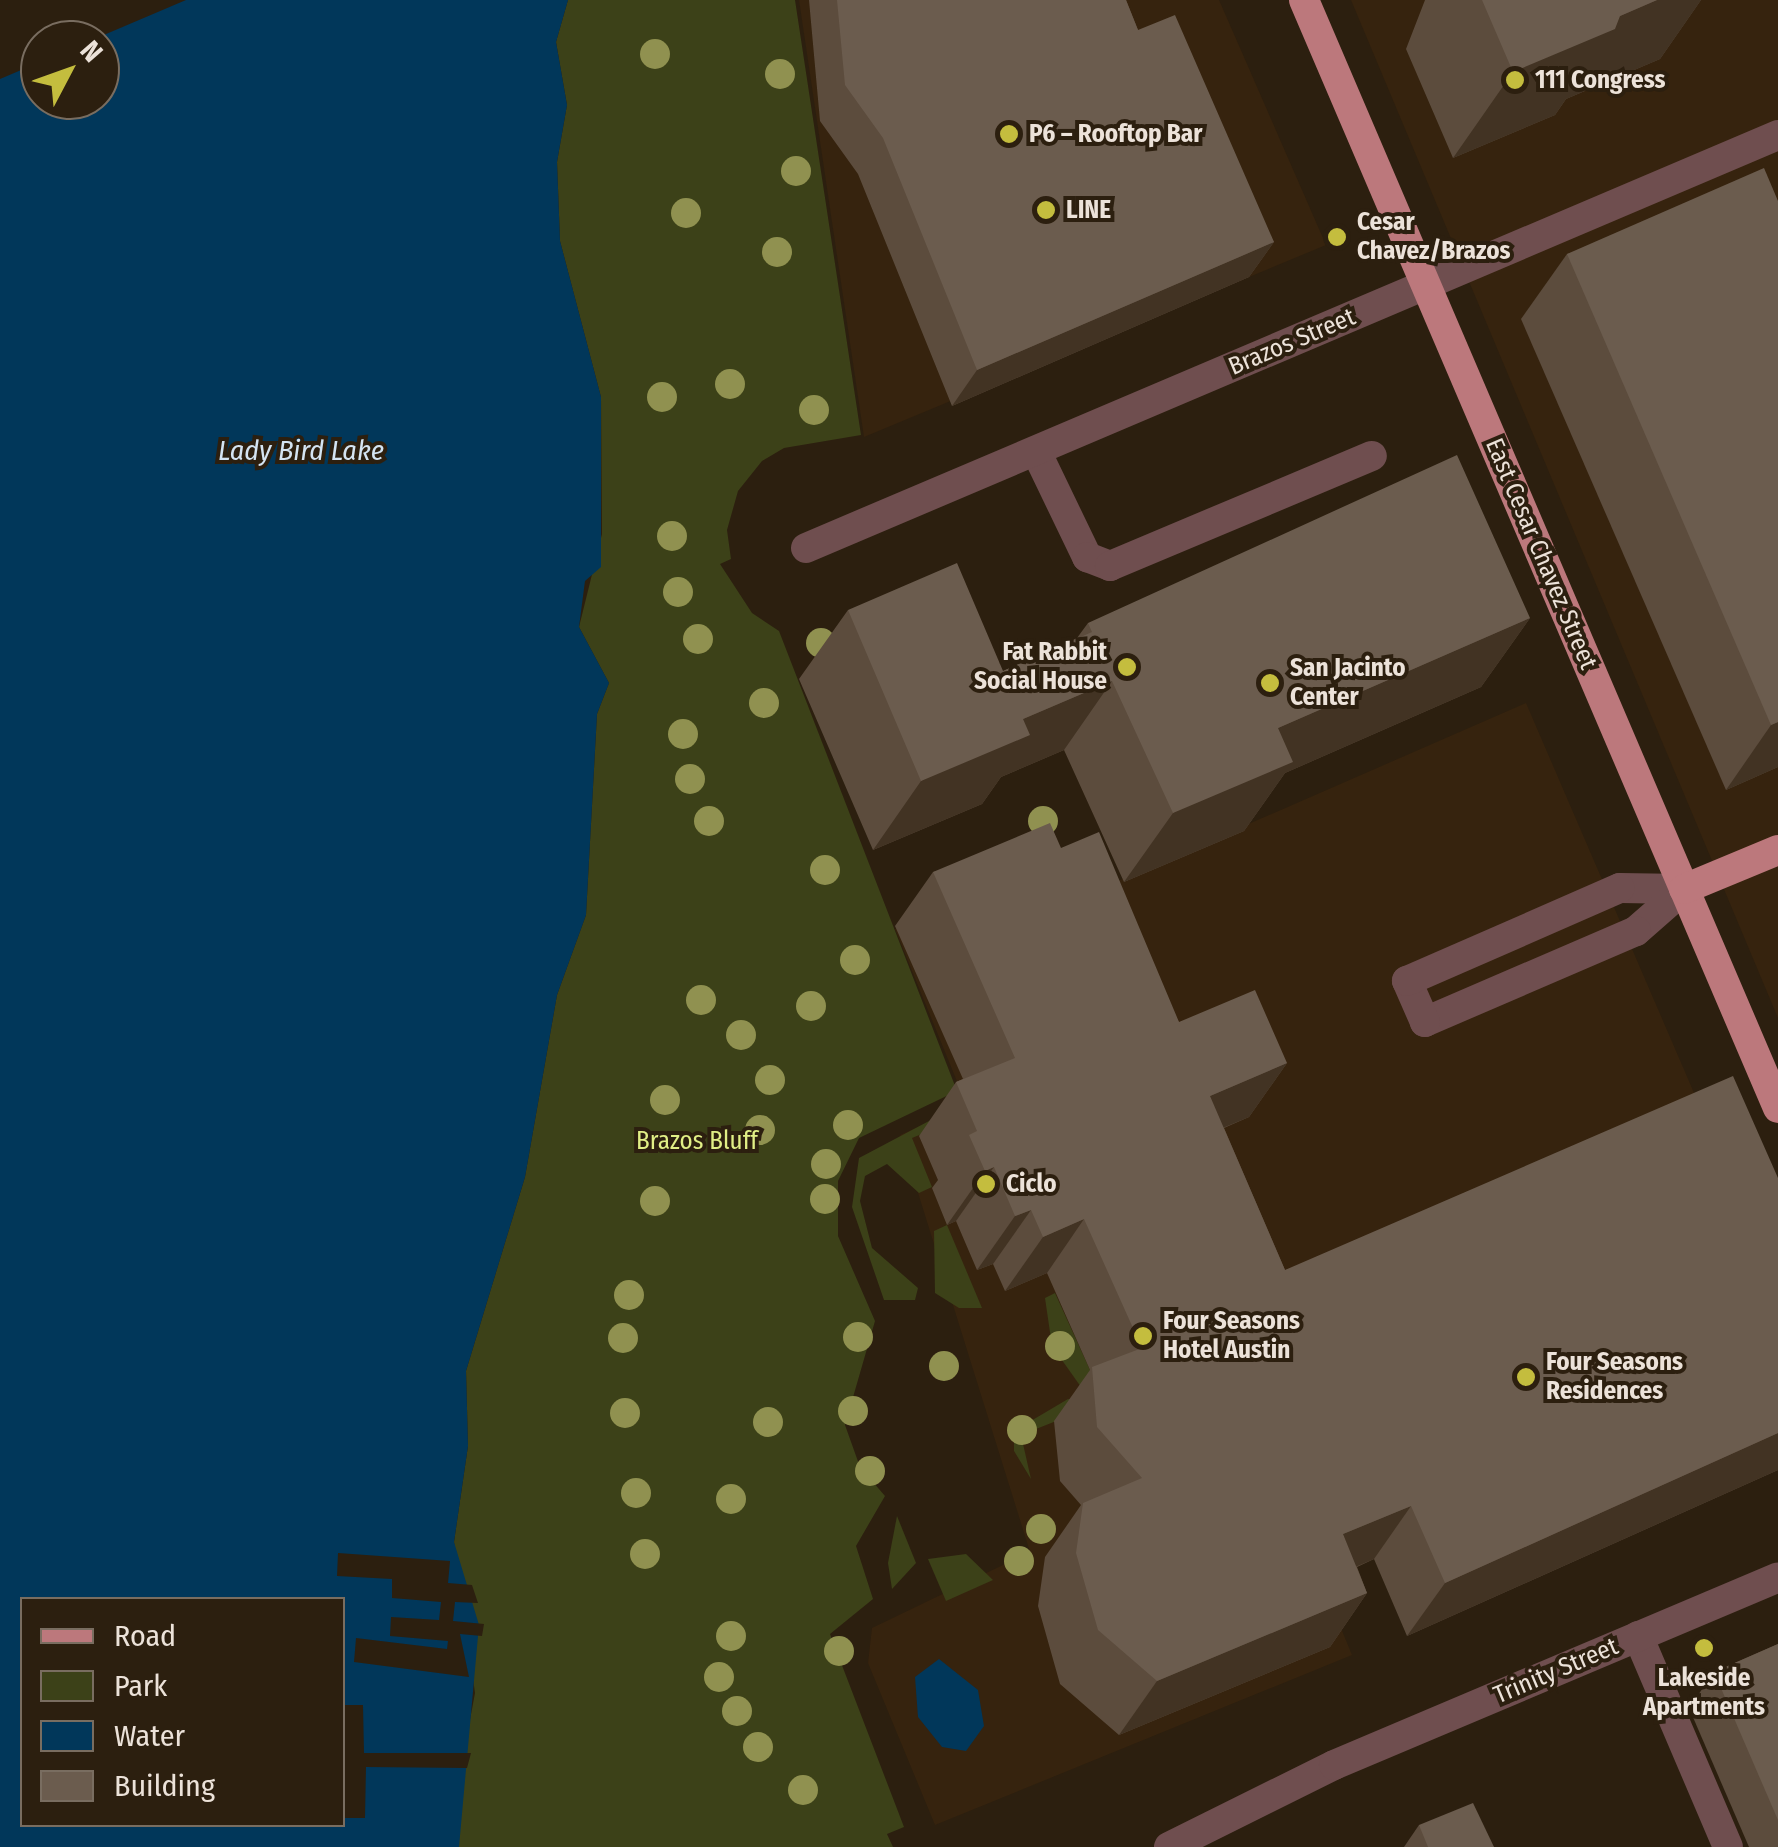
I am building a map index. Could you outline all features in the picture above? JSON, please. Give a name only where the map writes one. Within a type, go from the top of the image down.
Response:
[{"type":"main road","name":"East Cesar Chavez Street","points":[[1304,0],[1778,1108]]},
{"type":"main road","points":[[1684,890],[1778,850]]},
{"type":"street","name":"Brazos Street","points":[[806,548],[1778,136]]},
{"type":"street","points":[[1729,156],[1743,190]]},
{"type":"street","points":[[1036,451],[1087,556],[1110,566],[1372,456]]},
{"type":"street","points":[[1620,888],[1684,890],[1636,931],[1425,1022],[1407,981],[1620,888]]},
{"type":"street","name":"Trinity Street","points":[[1169,1847],[1334,1765],[1778,1576]]},
{"type":"street","points":[[1638,1636],[1728,1847]]},
{"type":"shaded area","name":"LINE","points":[[799,0],[1219,0],[1326,245],[864,437]]},
{"type":"shaded area","points":[[1351,0],[1778,0],[1778,1018]]},
{"type":"shaded area","points":[[1526,703],[1704,1116],[1218,1329],[1352,1655],[935,1825],[868,1663],[872,1628],[1030,1552],[900,1135],[967,1106],[895,929],[1027,869],[1047,912]]},
{"type":"green space","name":"Brazos Bluff","points":[[568,0],[795,0],[861,435],[784,448],[762,461],[738,491],[727,530],[731,559],[720,564],[752,613],[779,631],[957,1091],[859,1138],[838,1181],[838,1236],[875,1321],[845,1425],[860,1467],[885,1496],[856,1546],[873,1599],[830,1634],[904,1827],[887,1834],[893,1847],[459,1847],[458,1784],[475,1693],[454,1542],[468,1446],[466,1371],[525,1177],[557,995],[586,915],[597,714],[609,683],[579,627],[602,534],[601,397],[560,241],[557,162],[567,105],[556,42]]},
{"type":"green space","points":[[963,1103],[968,1115],[912,1138],[932,1187],[919,1193],[887,1164],[865,1176],[860,1201],[872,1248],[918,1288],[915,1300],[884,1300],[852,1207],[859,1158]]},
{"type":"green space","points":[[947,1225],[982,1308],[959,1308],[935,1293],[934,1231]]},
{"type":"green space","points":[[1055,1293],[1095,1381],[1081,1387],[1052,1346],[1045,1298]]},
{"type":"green space","points":[[1068,1399],[1104,1402],[1021,1435],[1031,1479],[1014,1451],[1014,1431]]},
{"type":"green space","points":[[897,1516],[916,1563],[892,1589],[888,1563]]},
{"type":"green space","points":[[966,1554],[993,1580],[946,1601],[928,1559]]},
{"type":"water","name":"Lady Bird Lake","points":[[0,0],[568,0],[556,42],[567,105],[557,162],[560,241],[601,397],[601,567],[585,581],[579,627],[609,683],[597,714],[586,915],[557,995],[525,1177],[466,1371],[468,1446],[454,1542],[479,1625],[459,1847],[0,1847]]},
{"type":"water","points":[[939,1659],[978,1690],[984,1726],[966,1751],[942,1747],[918,1717],[915,1677]]},
{"type":"pier","points":[[0,0],[186,0],[120,28],[120,20],[20,20],[20,70],[0,79]]},
{"type":"pier","points":[[338,1553],[450,1561],[448,1583],[472,1585],[478,1603],[455,1602],[453,1621],[484,1624],[482,1636],[460,1634],[469,1677],[354,1662],[356,1638],[447,1649],[448,1641],[390,1636],[391,1617],[439,1620],[441,1602],[392,1598],[392,1579],[337,1576]]},
{"type":"pier","points":[[345,1705],[363,1705],[364,1753],[471,1753],[467,1768],[366,1767],[365,1818],[345,1818]]},
{"type":"building","name":"LINE","points":[[837,0],[1126,0],[1138,30],[1175,15],[1274,242],[977,370],[883,138],[845,85]]},
{"type":"building","points":[[1482,0],[1657,0],[1620,16],[1615,29],[1513,72]]},
{"type":"building","points":[[1764,168],[1778,201],[1778,722],[1771,725],[1567,254]]},
{"type":"building","points":[[1457,455],[1530,618],[1278,728],[1293,762],[1173,813],[1112,681],[1023,719],[1030,735],[921,781],[848,610],[957,563],[1003,671],[1092,632],[1088,623]]},
{"type":"building","points":[[1050,823],[1061,848],[1099,832],[1179,1022],[1255,990],[1287,1063],[1210,1096],[1285,1270],[1733,1076],[1778,1178],[1778,1433],[1445,1583],[1411,1506],[1343,1534],[1367,1593],[1157,1681],[1098,1630],[1076,1553],[1083,1503],[1142,1478],[1097,1427],[1092,1367],[1142,1348],[1084,1219],[1043,1237],[1031,1210],[1015,1216],[994,1167],[985,1171],[969,1135],[977,1131],[956,1082],[1015,1058],[933,872]]},
{"type":"building","points":[[1778,1644],[1778,1820],[1714,1672]]},
{"type":"building","points":[[1473,1803],[1494,1847],[1428,1847],[1419,1825]]},
{"type":"place","name":"111 Congress","points":[[1515,80]]},
{"type":"place","name":"P6 – Rooftop Bar","points":[[1009,134]]},
{"type":"place","name":"LINE","points":[[1046,210]]},
{"type":"place","name":"Cesar Chavez/Brazos","points":[[1337,237]]},
{"type":"place","name":"Fat Rabbit Social House","points":[[1127,667]]},
{"type":"place","name":"San Jacinto Center","points":[[1270,683]]},
{"type":"place","name":"Ciclo","points":[[986,1184]]},
{"type":"place","name":"Four Seasons Hotel Austin","points":[[1143,1336]]},
{"type":"place","name":"Four Seasons Residences","points":[[1526,1377]]},
{"type":"place","name":"Lakeside Apartments","points":[[1704,1648]]}]
